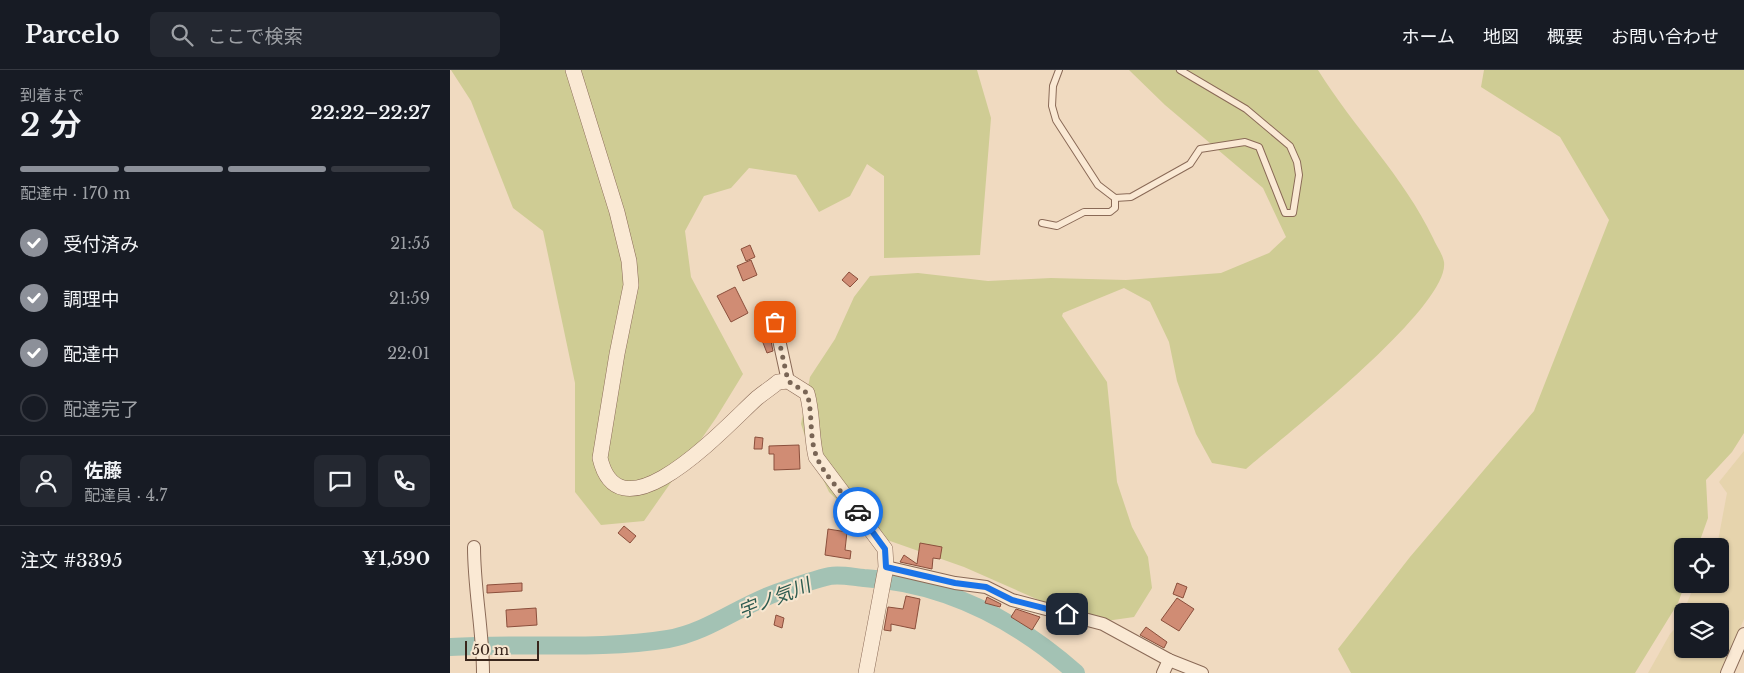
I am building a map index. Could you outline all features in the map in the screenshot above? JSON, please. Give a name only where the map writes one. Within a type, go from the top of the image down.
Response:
[{"type":"street","points":[[573,70],[617,212],[629,260],[631,285],[617,354],[606,433],[600,458],[604,474],[614,484],[624,489],[635,489],[658,481],[709,443],[757,398],[778,382],[788,381],[807,393],[811,407],[812,441],[816,457],[885,549],[886,567],[866,673]]},
{"type":"street","points":[[773,312],[788,381]]},
{"type":"street","points":[[474,547],[475,586],[483,640],[483,673]]},
{"type":"street","points":[[886,567],[955,583],[986,587],[1012,600],[1103,624],[1170,660],[1202,673]]},
{"type":"street","points":[[1727,673],[1744,634]]},
{"type":"street","points":[[1163,673],[1170,660]]},
{"type":"lane","points":[[1054,70],[1052,106],[1056,120],[1098,185],[1115,198],[1131,197],[1190,164],[1200,149],[1245,142],[1259,147],[1285,213],[1293,213],[1299,175],[1297,162],[1290,146],[1246,110],[1180,70]]},
{"type":"lane","points":[[1054,82],[1059,70]]},
{"type":"lane","points":[[1042,223],[1057,226],[1084,212],[1110,212],[1115,208],[1115,198]]},
{"type":"shaded area","points":[[451,70],[977,70],[991,118],[980,255],[884,258],[884,176],[867,164],[850,196],[819,212],[796,175],[749,168],[731,188],[704,196],[685,231],[691,277],[743,374],[716,418],[644,521],[601,525],[575,492],[575,383],[543,231],[513,208],[471,101]]},
{"type":"shaded area","points":[[1129,70],[1318,70],[1408,194],[1441,253],[1444,262],[1439,283],[1421,309],[1394,339],[1326,401],[1246,469],[1212,463],[1196,434],[1177,381],[1169,342],[1150,302],[1124,288],[1063,313],[1062,316],[1107,382],[1117,482],[1132,527],[1148,557],[1152,588],[1134,617],[1099,622],[1050,605],[964,567],[873,535],[829,492],[811,454],[801,424],[810,377],[835,339],[854,297],[870,276],[918,273],[988,281],[1051,278],[1126,280],[1221,273],[1269,253],[1286,237],[1263,188],[1165,105]]},
{"type":"shaded area","points":[[1484,70],[1744,70],[1744,433],[1732,452],[1706,480],[1708,518],[1701,538],[1674,538],[1674,593],[1682,593],[1678,603],[1674,603],[1674,610],[1635,673],[1351,673],[1338,649],[1410,557],[1534,411],[1609,220],[1560,137],[1481,87]]},
{"type":"shaded area","points":[[1744,451],[1744,619],[1729,654],[1729,603],[1687,603],[1691,593],[1729,593],[1729,538],[1719,538],[1727,493],[1719,482]]},
{"type":"shaded area","points":[[1674,630],[1674,658],[1727,658],[1721,673],[1648,673]]},
{"type":"building","points":[[750,245],[755,257],[746,261],[741,249]]},
{"type":"building","points":[[751,260],[757,275],[743,281],[737,266]]},
{"type":"building","points":[[849,272],[858,279],[850,287],[842,280]]},
{"type":"building","points":[[735,287],[748,313],[731,322],[717,296]]},
{"type":"building","points":[[768,326],[773,351],[767,353],[758,330]]},
{"type":"building","points":[[755,437],[763,438],[762,449],[754,449]]},
{"type":"building","points":[[799,445],[800,469],[774,470],[774,454],[769,454],[769,446]]},
{"type":"building","points":[[624,526],[636,536],[630,543],[618,533]]},
{"type":"building","points":[[828,529],[847,532],[845,550],[851,551],[850,559],[825,555]]},
{"type":"building","points":[[920,543],[942,547],[940,559],[933,558],[932,569],[900,562],[904,555],[917,564]]},
{"type":"building","points":[[522,583],[522,591],[487,593],[487,585]]},
{"type":"building","points":[[1177,583],[1187,587],[1183,598],[1173,594]]},
{"type":"building","points":[[906,596],[920,599],[915,629],[891,624],[891,631],[884,630],[888,607],[903,609]]},
{"type":"building","points":[[987,597],[1001,604],[1000,607],[985,603]]},
{"type":"building","points":[[1177,598],[1194,609],[1179,631],[1161,620]]},
{"type":"building","points":[[536,608],[537,625],[507,627],[506,610]]},
{"type":"building","points":[[1016,609],[1040,617],[1032,630],[1011,617]]},
{"type":"building","points":[[776,615],[784,618],[782,628],[774,625]]},
{"type":"building","points":[[1146,627],[1167,642],[1164,648],[1140,635]]},
{"type":"waterway","name":"宇ノ気川","points":[[450,647],[614,645],[668,639],[697,631],[762,598],[823,578],[842,575],[894,581],[951,596],[1004,621],[1029,636],[1076,673]]},
{"type":"way so far","points":[[775,322],[788,381],[807,393],[811,407],[812,441],[816,457],[837,487],[858,512]]},
{"type":"route","points":[[858,512],[885,549],[886,567],[955,583],[986,587],[1012,600],[1067,614]]}]
